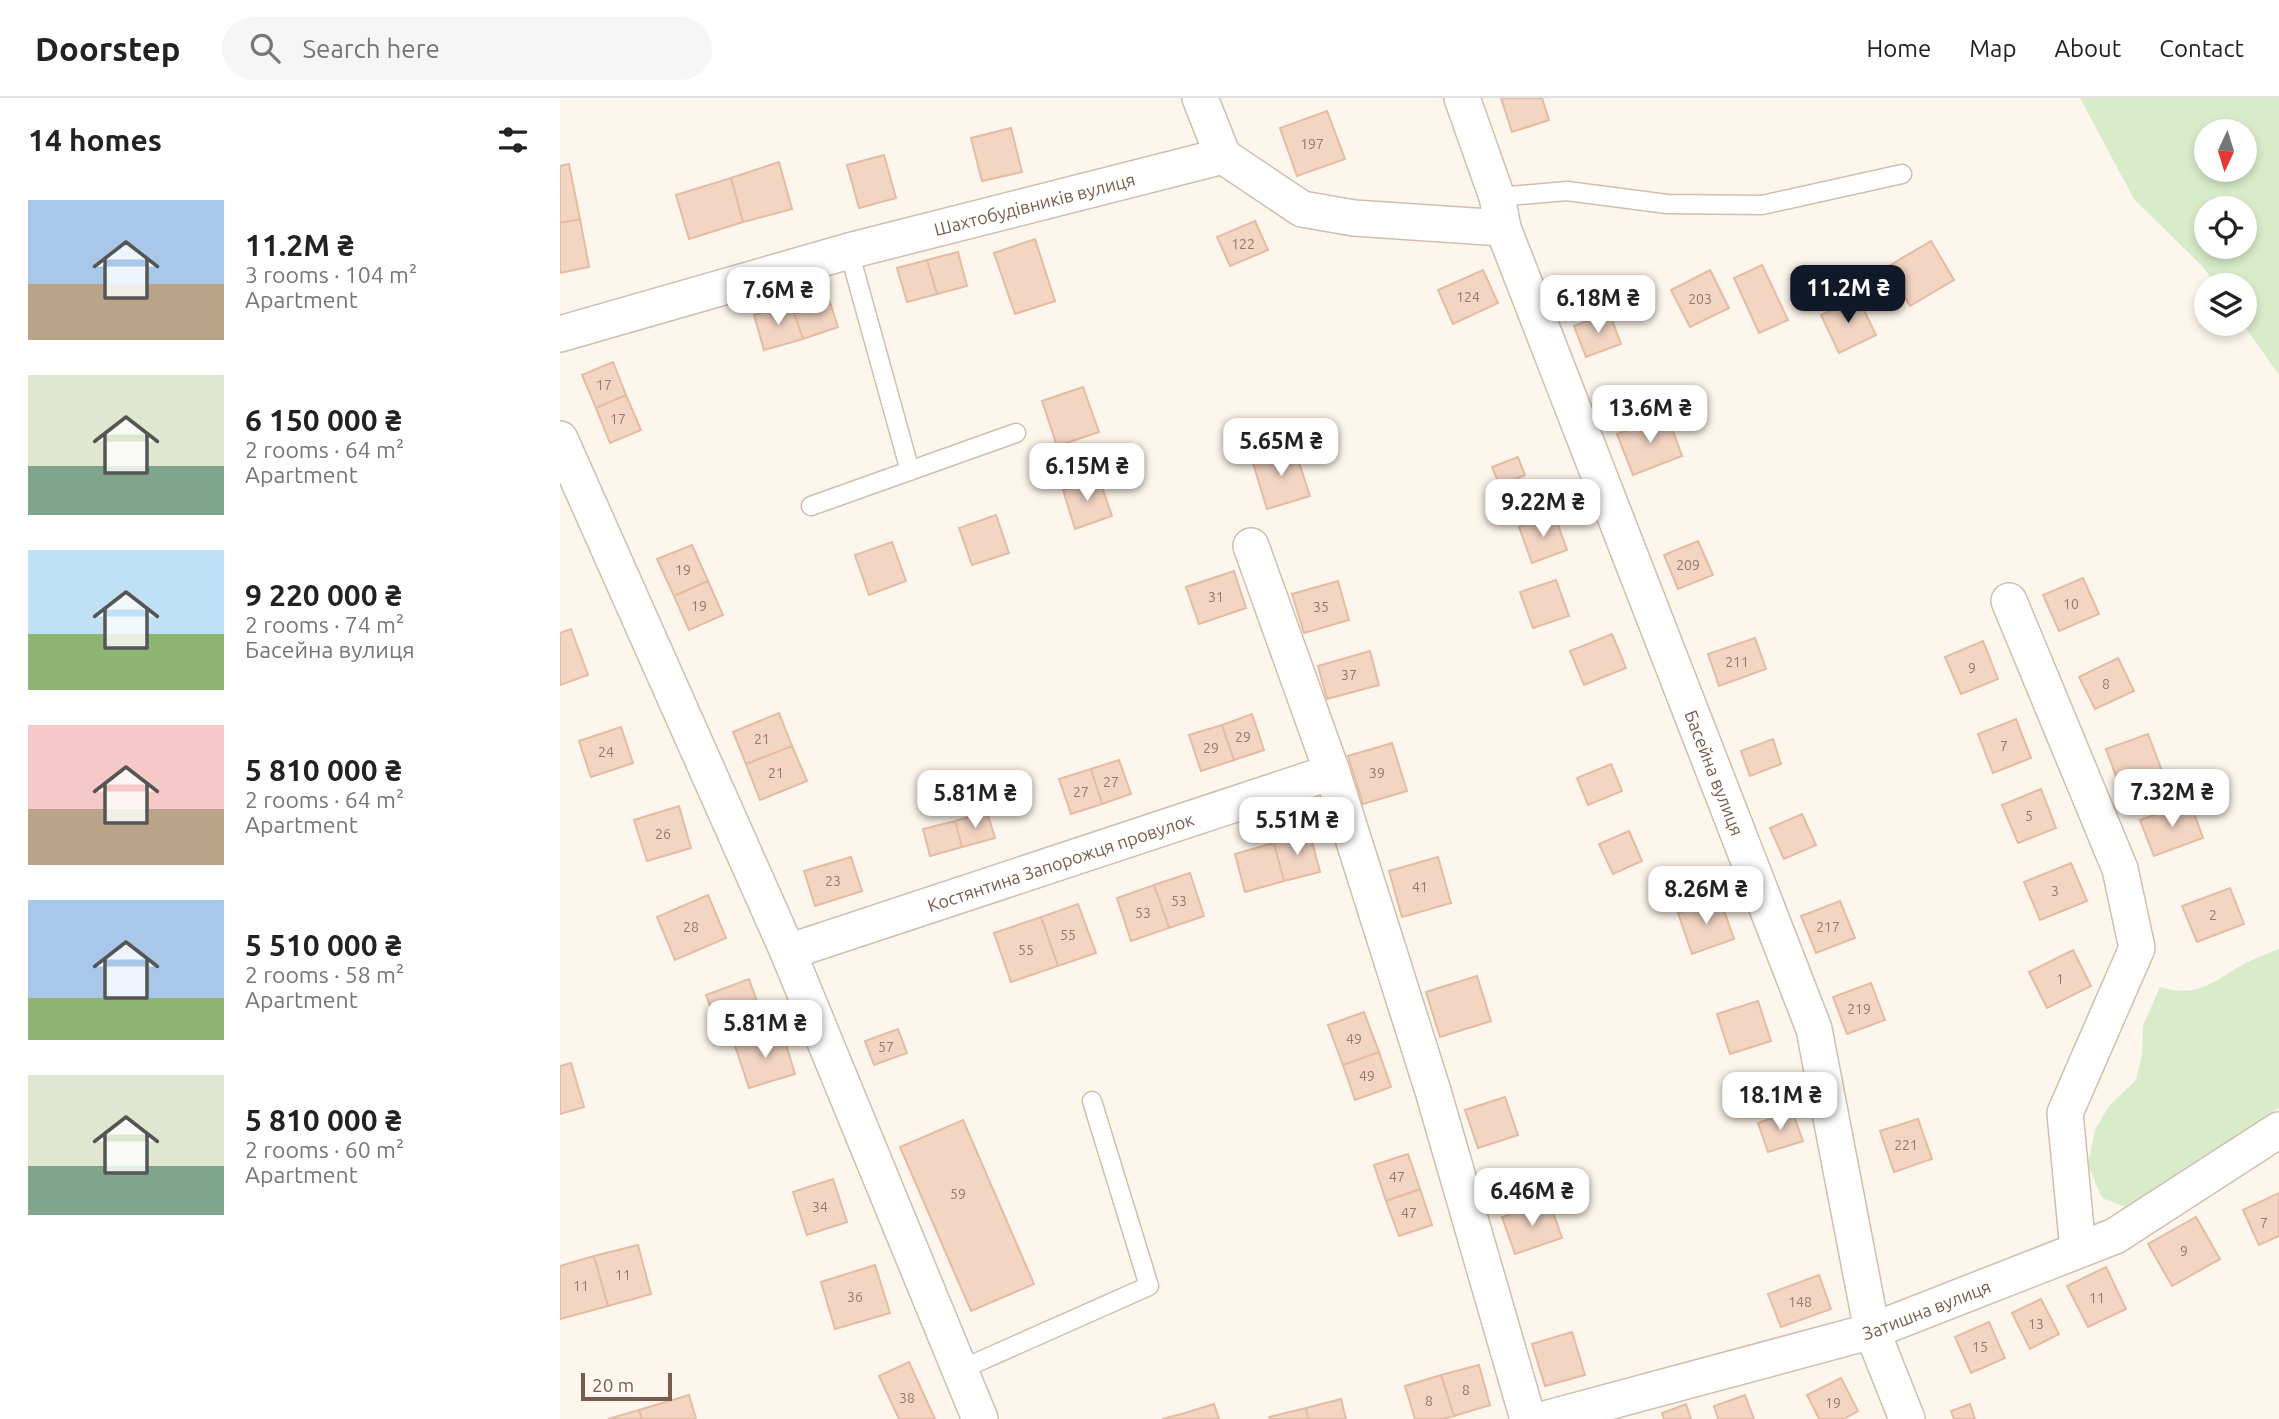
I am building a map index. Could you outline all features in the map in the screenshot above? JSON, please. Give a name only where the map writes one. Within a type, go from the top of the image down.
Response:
[{"type":"street","points":[[1200,98],[1223,156],[1302,209],[1354,218],[1500,213]]},
{"type":"street","name":"Басейна вулиця","points":[[1461,98],[1500,213],[1814,1029],[1871,1331],[1907,1419]]},
{"type":"street","name":"Шахтобудівників вулиця","points":[[560,334],[849,251],[1223,156]]},
{"type":"street","points":[[560,439],[788,952],[980,1419]]},
{"type":"street","points":[[1251,546],[1332,772],[1433,1091],[1528,1419]]},
{"type":"street","points":[[2010,601],[2120,869],[2137,948],[2065,1112],[2078,1250]]},
{"type":"street","name":"Костянтина Запорожця провулок","points":[[788,952],[1332,772]]},
{"type":"street","name":"Затишна вулиця","points":[[1545,1419],[1871,1331],[2115,1236],[2279,1130]]},
{"type":"lane","points":[[1500,213],[1567,191],[1667,204],[1762,205],[1902,174]]},
{"type":"lane","points":[[849,251],[910,471]]},
{"type":"lane","points":[[811,506],[1016,433]]},
{"type":"lane","points":[[960,1370],[1149,1286],[1092,1101]]},
{"type":"green space","points":[[2080,98],[2279,98],[2279,375],[2251,336],[2257,336],[2257,273],[2207,273],[2195,259],[2257,259],[2257,196],[2194,196],[2194,258],[2134,199]]},
{"type":"green space","points":[[2279,949],[2279,1108],[2133,1210],[2102,1198],[2088,1165],[2095,1130],[2109,1106],[2136,1080],[2142,1054],[2143,1026],[2160,987],[2187,991],[2197,989]]},
{"type":"building","points":[[1501,98],[1542,98],[1549,120],[1512,132]]},
{"type":"building","points":[[1327,111],[1345,159],[1297,176],[1280,128]]},
{"type":"building","points":[[1011,128],[1022,172],[982,181],[971,138]]},
{"type":"building","points":[[884,155],[896,198],[859,208],[847,165]]},
{"type":"building","points":[[779,162],[792,209],[743,222],[731,178]]},
{"type":"building","points":[[569,164],[580,219],[560,223],[560,166]]},
{"type":"building","points":[[731,178],[743,222],[689,239],[676,195]]},
{"type":"building","points":[[580,219],[589,267],[560,273],[560,223]]},
{"type":"building","points":[[1255,221],[1268,250],[1230,266],[1217,237]]},
{"type":"building","points":[[1035,239],[1055,301],[1015,314],[994,253]]},
{"type":"building","points":[[1931,241],[1954,280],[1910,306],[1887,267]]},
{"type":"building","points":[[958,252],[967,286],[937,294],[927,260]]},
{"type":"building","points":[[927,260],[937,294],[907,302],[897,268]]},
{"type":"building","points":[[1762,265],[1788,320],[1759,333],[1734,278]]},
{"type":"building","points":[[1483,270],[1498,303],[1453,324],[1438,290]]},
{"type":"building","points":[[1710,270],[1729,308],[1690,327],[1671,290]]},
{"type":"building","points":[[827,293],[838,327],[803,339],[791,304]]},
{"type":"building","points":[[1858,298],[1876,335],[1839,353],[1821,315]]},
{"type":"building","points":[[791,304],[803,339],[764,350],[754,315]]},
{"type":"building","points":[[1609,312],[1621,344],[1586,357],[1574,326]]},
{"type":"building","points":[[613,362],[626,395],[596,408],[582,375]]},
{"type":"building","points":[[1083,387],[1099,432],[1057,446],[1042,401]]},
{"type":"building","points":[[626,395],[641,430],[610,443],[596,408]]},
{"type":"building","points":[[1667,415],[1682,456],[1633,475],[1617,434]]},
{"type":"building","points":[[1294,447],[1310,496],[1267,509],[1252,460]]},
{"type":"building","points":[[1518,457],[1525,475],[1500,486],[1492,467]]},
{"type":"building","points":[[1099,478],[1112,516],[1075,529],[1063,490]]},
{"type":"building","points":[[1554,514],[1567,550],[1532,563],[1519,527]]},
{"type":"building","points":[[996,515],[1009,553],[972,565],[959,528]]},
{"type":"building","points":[[1698,541],[1713,575],[1678,589],[1664,555]]},
{"type":"building","points":[[892,542],[906,581],[869,595],[855,555]]},
{"type":"building","points":[[692,545],[708,581],[674,596],[657,559]]},
{"type":"building","points":[[1234,571],[1246,608],[1199,624],[1186,587]]},
{"type":"building","points":[[2083,578],[2099,614],[2059,631],[2043,595]]},
{"type":"building","points":[[1556,580],[1569,616],[1533,628],[1520,592]]},
{"type":"building","points":[[708,581],[723,615],[689,630],[674,596]]},
{"type":"building","points":[[1338,581],[1349,620],[1304,633],[1292,594]]},
{"type":"building","points":[[571,629],[588,675],[560,685],[560,633]]},
{"type":"building","points":[[1612,634],[1626,668],[1584,685],[1570,651]]},
{"type":"building","points":[[1755,638],[1766,669],[1719,686],[1708,654]]},
{"type":"building","points":[[1983,641],[1998,679],[1961,694],[1945,657]]},
{"type":"building","points":[[1370,651],[1379,685],[1327,699],[1318,666]]},
{"type":"building","points":[[2118,658],[2134,691],[2095,709],[2079,677]]},
{"type":"building","points":[[779,713],[792,746],[746,764],[733,732]]},
{"type":"building","points":[[1252,714],[1264,750],[1234,760],[1222,725]]},
{"type":"building","points":[[2016,719],[2031,758],[1993,773],[1978,734]]},
{"type":"building","points":[[1222,725],[1234,760],[1201,771],[1189,735]]},
{"type":"building","points":[[621,727],[633,763],[591,777],[579,741]]},
{"type":"building","points":[[2148,734],[2162,771],[2120,787],[2106,749]]},
{"type":"building","points":[[1773,739],[1781,764],[1750,776],[1741,751]]},
{"type":"building","points":[[1392,743],[1407,791],[1363,804],[1348,756]]},
{"type":"building","points":[[792,746],[807,781],[760,800],[746,764]]},
{"type":"building","points":[[1119,760],[1131,794],[1102,804],[1091,769]]},
{"type":"building","points":[[1611,764],[1622,791],[1588,805],[1577,778]]},
{"type":"building","points":[[1091,769],[1102,804],[1071,814],[1059,779]]},
{"type":"building","points":[[2041,789],[2056,828],[2018,843],[2002,805]]},
{"type":"building","points":[[2190,802],[2203,838],[2154,856],[2140,820]]},
{"type":"building","points":[[679,806],[691,848],[647,861],[634,820]]},
{"type":"building","points":[[987,812],[995,838],[962,847],[955,821]]},
{"type":"building","points":[[1802,814],[1816,845],[1784,859],[1770,828]]},
{"type":"building","points":[[955,821],[962,847],[930,856],[923,829]]},
{"type":"building","points":[[1629,831],[1642,861],[1613,874],[1599,844]]},
{"type":"building","points":[[1310,833],[1320,872],[1284,881],[1274,843]]},
{"type":"building","points":[[1274,843],[1284,881],[1245,892],[1235,854]]},
{"type":"building","points":[[851,857],[862,891],[815,906],[804,871]]},
{"type":"building","points":[[1438,857],[1451,903],[1402,917],[1389,871]]},
{"type":"building","points":[[2071,863],[2087,901],[2040,920],[2024,882]]},
{"type":"building","points":[[1190,873],[1204,916],[1169,928],[1154,885]]},
{"type":"building","points":[[1154,885],[1169,928],[1131,941],[1117,898]]},
{"type":"building","points":[[2230,888],[2244,924],[2197,942],[2182,906]]},
{"type":"building","points":[[708,895],[726,938],[675,960],[657,917]]},
{"type":"building","points":[[1720,899],[1734,939],[1692,954],[1678,913]]},
{"type":"building","points":[[1840,901],[1855,938],[1816,953],[1801,916]]},
{"type":"building","points":[[1078,904],[1096,953],[1058,966],[1041,917]]},
{"type":"building","points":[[1041,917],[1058,966],[1011,982],[994,933]]},
{"type":"building","points":[[2073,950],[2091,986],[2047,1008],[2029,972]]},
{"type":"building","points":[[1477,976],[1491,1021],[1440,1037],[1426,992]]},
{"type":"building","points":[[749,979],[762,1015],[719,1030],[706,995]]},
{"type":"building","points":[[1871,983],[1885,1020],[1847,1034],[1833,997]]},
{"type":"building","points":[[1758,1001],[1771,1041],[1730,1054],[1717,1014]]},
{"type":"building","points":[[1364,1012],[1379,1052],[1343,1065],[1328,1025]]},
{"type":"building","points":[[898,1029],[907,1053],[874,1065],[865,1041]]},
{"type":"building","points":[[782,1031],[795,1074],[749,1088],[735,1046]]},
{"type":"building","points":[[1379,1052],[1391,1087],[1355,1100],[1343,1065]]},
{"type":"building","points":[[571,1063],[584,1107],[560,1114],[560,1066]]},
{"type":"building","points":[[1505,1097],[1518,1135],[1478,1148],[1465,1110]]},
{"type":"building","points":[[1792,1111],[1803,1141],[1768,1152],[1758,1123]]},
{"type":"building","points":[[1918,1119],[1932,1159],[1894,1172],[1880,1131]]},
{"type":"building","points":[[963,1120],[1034,1284],[971,1311],[900,1147]]},
{"type":"building","points":[[1408,1154],[1420,1189],[1386,1201],[1374,1165]]},
{"type":"building","points":[[833,1179],[847,1222],[807,1235],[793,1192]]},
{"type":"building","points":[[1420,1189],[1432,1225],[1399,1236],[1386,1201]]},
{"type":"building","points":[[2279,1193],[2279,1236],[2259,1245],[2243,1210]]},
{"type":"building","points":[[1549,1201],[1562,1238],[1515,1254],[1502,1217]]},
{"type":"building","points":[[2196,1217],[2220,1259],[2172,1286],[2148,1244]]},
{"type":"building","points":[[638,1245],[651,1294],[608,1306],[594,1256]]},
{"type":"building","points":[[594,1256],[608,1306],[560,1319],[560,1266]]},
{"type":"building","points":[[875,1265],[890,1313],[835,1329],[821,1282]]},
{"type":"building","points":[[2106,1267],[2126,1309],[2088,1327],[2067,1286]]},
{"type":"building","points":[[1819,1275],[1831,1309],[1781,1327],[1768,1294]]},
{"type":"building","points":[[2041,1299],[2059,1334],[2030,1349],[2012,1313]]},
{"type":"building","points":[[1989,1322],[2005,1358],[1971,1373],[1955,1337]]},
{"type":"building","points":[[1572,1332],[1585,1375],[1545,1386],[1532,1344]]},
{"type":"building","points":[[909,1362],[935,1419],[899,1419],[879,1376]]},
{"type":"building","points":[[1479,1365],[1490,1405],[1454,1416],[1441,1375]]},
{"type":"building","points":[[1441,1375],[1454,1416],[1415,1419],[1405,1386]]},
{"type":"building","points":[[1841,1378],[1858,1411],[1844,1419],[1819,1419],[1807,1395]]},
{"type":"building","points":[[689,1395],[696,1419],[642,1419],[639,1410]]},
{"type":"building","points":[[1745,1395],[1754,1419],[1718,1419],[1714,1406]]},
{"type":"building","points":[[1341,1399],[1346,1419],[1308,1419],[1306,1408]]},
{"type":"building","points":[[1214,1404],[1219,1419],[1162,1419],[1185,1413]]},
{"type":"building","points":[[1686,1404],[1691,1419],[1664,1419],[1662,1413]]},
{"type":"building","points":[[1970,1404],[1975,1419],[1954,1419],[1951,1411]]},
{"type":"building","points":[[1306,1408],[1308,1419],[1269,1417]]},
{"type":"building","points":[[639,1410],[642,1419],[608,1419]]}]
